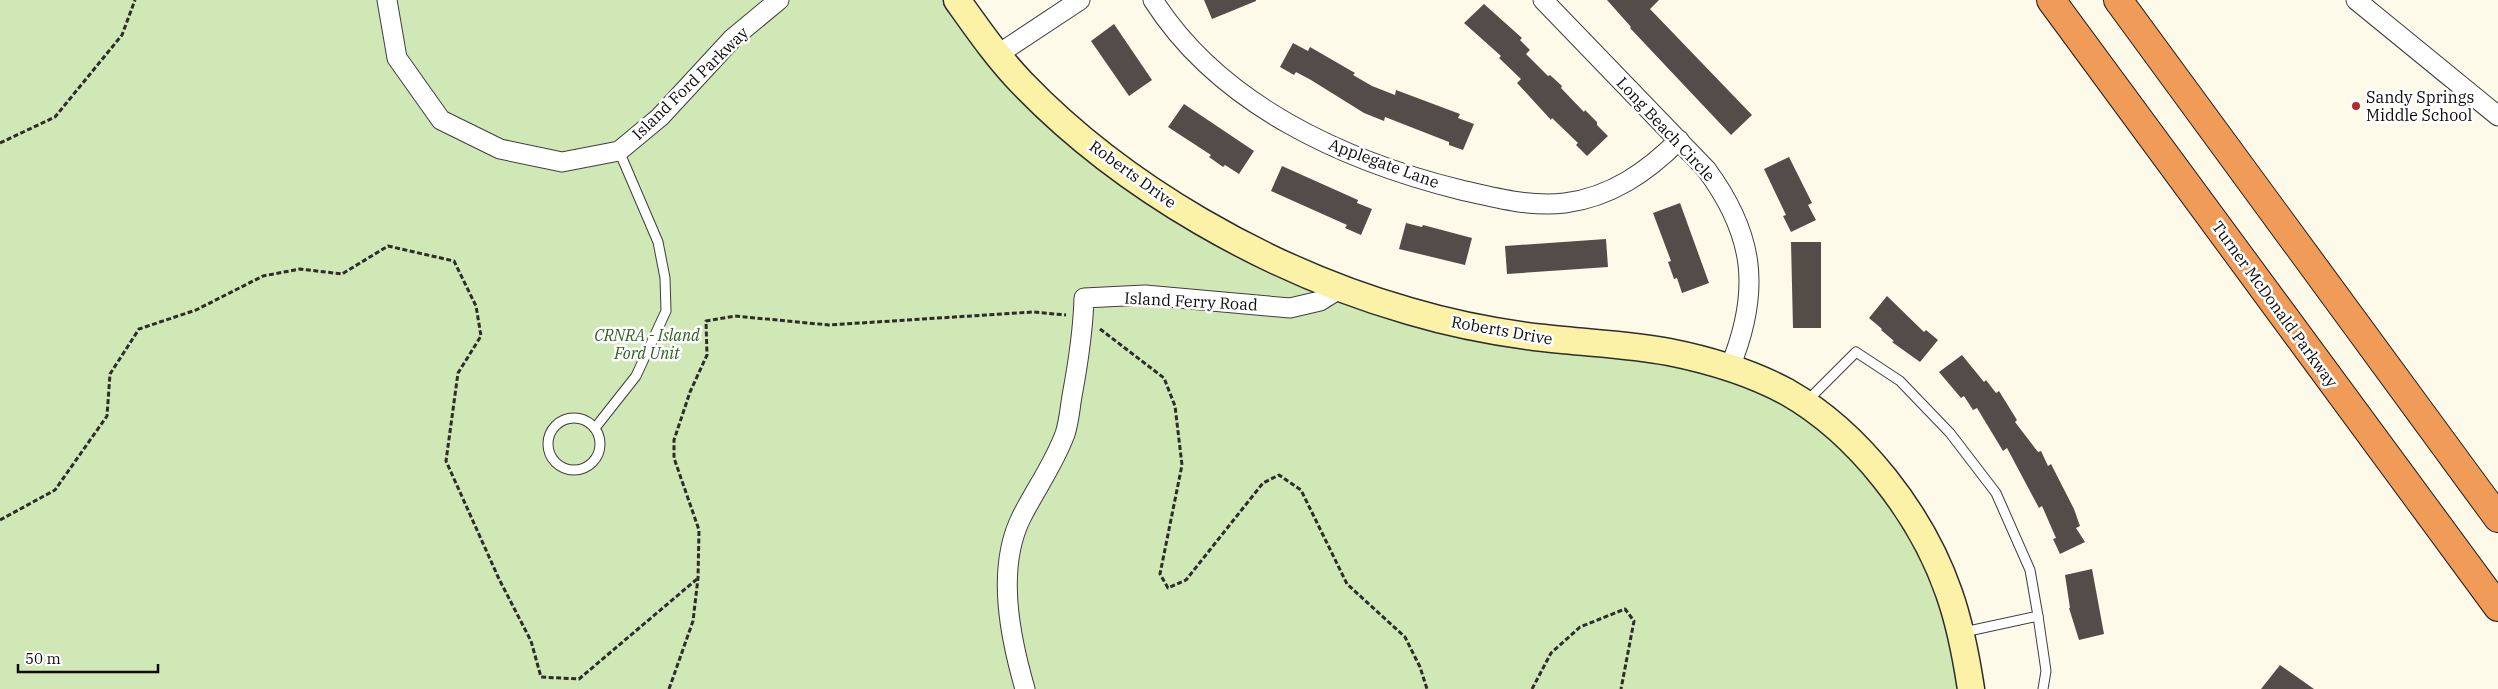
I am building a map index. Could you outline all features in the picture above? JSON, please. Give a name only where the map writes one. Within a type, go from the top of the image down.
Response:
[{"type":"highway","name":"Turner McDonald Parkway","points":[[2051,0],[2498,607]]},
{"type":"highway","points":[[2118,0],[2498,518]]},
{"type":"street","name":"Island Ford Parkway","points":[[387,0],[397,58],[441,120],[500,149],[562,162],[619,151],[660,117],[733,38],[779,0]]},
{"type":"street","name":"Roberts Drive","points":[[957,0],[997,55],[1023,84],[1067,125],[1150,190],[1241,245],[1339,289],[1409,312],[1468,326],[1542,338],[1667,351],[1730,367],[1786,392],[1804,404],[1837,427],[1886,479],[1925,538],[1948,590],[1961,632],[1971,689]]},
{"type":"street","points":[[997,55],[1080,0]]},
{"type":"street","name":"Applegate Lane","points":[[1153,0],[1174,31],[1225,82],[1276,115],[1319,139],[1368,161],[1420,180],[1513,203],[1538,205],[1566,203],[1597,196],[1628,182],[1656,162],[1679,140]]},
{"type":"street","name":"Long Beach Circle","points":[[1543,0],[1706,169],[1723,192],[1737,219],[1746,246],[1750,277],[1749,308],[1742,338],[1730,367]]},
{"type":"street","points":[[2359,1],[2498,116]]},
{"type":"street","name":"Island Ferry Road","points":[[1025,689],[1014,650],[1006,598],[1012,542],[1021,519],[1037,492],[1065,433],[1080,352],[1084,298],[1145,295],[1290,308],[1320,301],[1336,293],[1339,289]]},
{"type":"lane","points":[[595,428],[636,376],[666,311],[665,278],[658,242],[619,151]]},
{"type":"lane","points":[[1804,404],[1856,352],[1900,381],[1950,433],[1996,494],[2030,570],[2046,671],[2043,689]]},
{"type":"lane","points":[[571,418],[580,418],[595,428],[600,444],[595,460],[589,465],[573,470],[564,469],[551,458],[548,441],[555,425],[571,418]]},
{"type":"lane","points":[[1961,632],[2038,616]]},
{"type":"path","points":[[0,143],[55,116],[122,35],[135,0]]},
{"type":"path","points":[[0,520],[55,490],[107,416],[110,374],[139,329],[196,310],[264,276],[300,269],[342,274],[388,246],[454,261],[476,306],[481,336],[458,373],[446,461],[499,579],[531,641],[541,677],[579,679],[698,578]]},
{"type":"path","points":[[669,689],[693,621],[698,578],[699,530],[674,458],[674,440],[687,400],[708,355],[706,321],[735,316],[829,325],[1033,312],[1084,316],[1164,378],[1175,406],[1182,464],[1160,574],[1168,588],[1186,580],[1263,483],[1279,475],[1301,490],[1347,584],[1405,637],[1420,667],[1427,689]]},
{"type":"path","points":[[1532,689],[1551,653],[1580,627],[1624,609],[1634,621],[1621,689]]},
{"type":"green space","name":"CRNRA - Island Ford Unit","points":[[0,0],[953,0],[1070,125],[1232,239],[1382,304],[1748,373],[1861,454],[1935,550],[1974,689],[0,689]]},
{"type":"building","points":[[1204,0],[1256,0],[1256,1],[1212,19]]},
{"type":"building","points":[[1607,0],[1659,0],[1650,9],[1752,115],[1731,135],[1630,28]]},
{"type":"building","points":[[1484,4],[1522,38],[1520,40],[1530,50],[1526,54],[1548,76],[1550,75],[1562,86],[1561,88],[1584,112],[1585,110],[1597,122],[1597,125],[1608,136],[1587,156],[1576,145],[1578,143],[1552,118],[1551,120],[1517,83],[1521,79],[1499,58],[1501,56],[1464,23]]},
{"type":"building","points":[[1114,24],[1152,80],[1129,96],[1091,41]]},
{"type":"building","points":[[1293,43],[1308,51],[1310,47],[1355,73],[1353,75],[1372,86],[1395,95],[1396,90],[1460,114],[1458,118],[1474,124],[1463,150],[1449,145],[1449,142],[1385,117],[1384,121],[1364,113],[1311,80],[1296,72],[1294,75],[1280,67]]},
{"type":"building","points":[[1184,104],[1254,151],[1239,174],[1225,165],[1223,167],[1209,157],[1211,155],[1168,127]]},
{"type":"building","points":[[1789,157],[1812,203],[1808,205],[1816,220],[1791,232],[1783,216],[1786,215],[1764,169]]},
{"type":"building","points":[[1282,166],[1358,200],[1357,203],[1372,209],[1361,235],[1345,228],[1347,225],[1271,191]]},
{"type":"building","points":[[1680,203],[1709,283],[1682,293],[1677,278],[1674,279],[1668,262],[1671,261],[1653,213]]},
{"type":"building","points":[[1406,223],[1422,227],[1423,225],[1472,238],[1465,265],[1399,249]]},
{"type":"building","points":[[1606,239],[1608,267],[1507,274],[1505,246]]},
{"type":"building","points":[[1791,242],[1821,242],[1821,328],[1793,328]]},
{"type":"building","points":[[1887,296],[1924,332],[1926,330],[1938,340],[1920,362],[1892,342],[1894,341],[1869,318]]},
{"type":"building","points":[[1962,355],[1984,382],[1986,380],[1996,393],[1999,391],[2017,420],[2015,422],[2038,452],[2041,451],[2048,466],[2051,464],[2074,509],[2080,526],[2076,528],[2085,542],[2060,554],[2053,539],[2056,538],[2042,506],[2039,508],[2007,448],[2003,451],[1977,408],[1973,410],[1964,396],[1961,398],[1939,372]]},
{"type":"building","points":[[2092,569],[2104,634],[2079,640],[2069,608],[2065,575]]},
{"type":"building","points":[[2280,665],[2314,689],[2261,689]]},
{"type":"place","name":"Sandy Springs Middle School","points":[[2356,106]]}]
